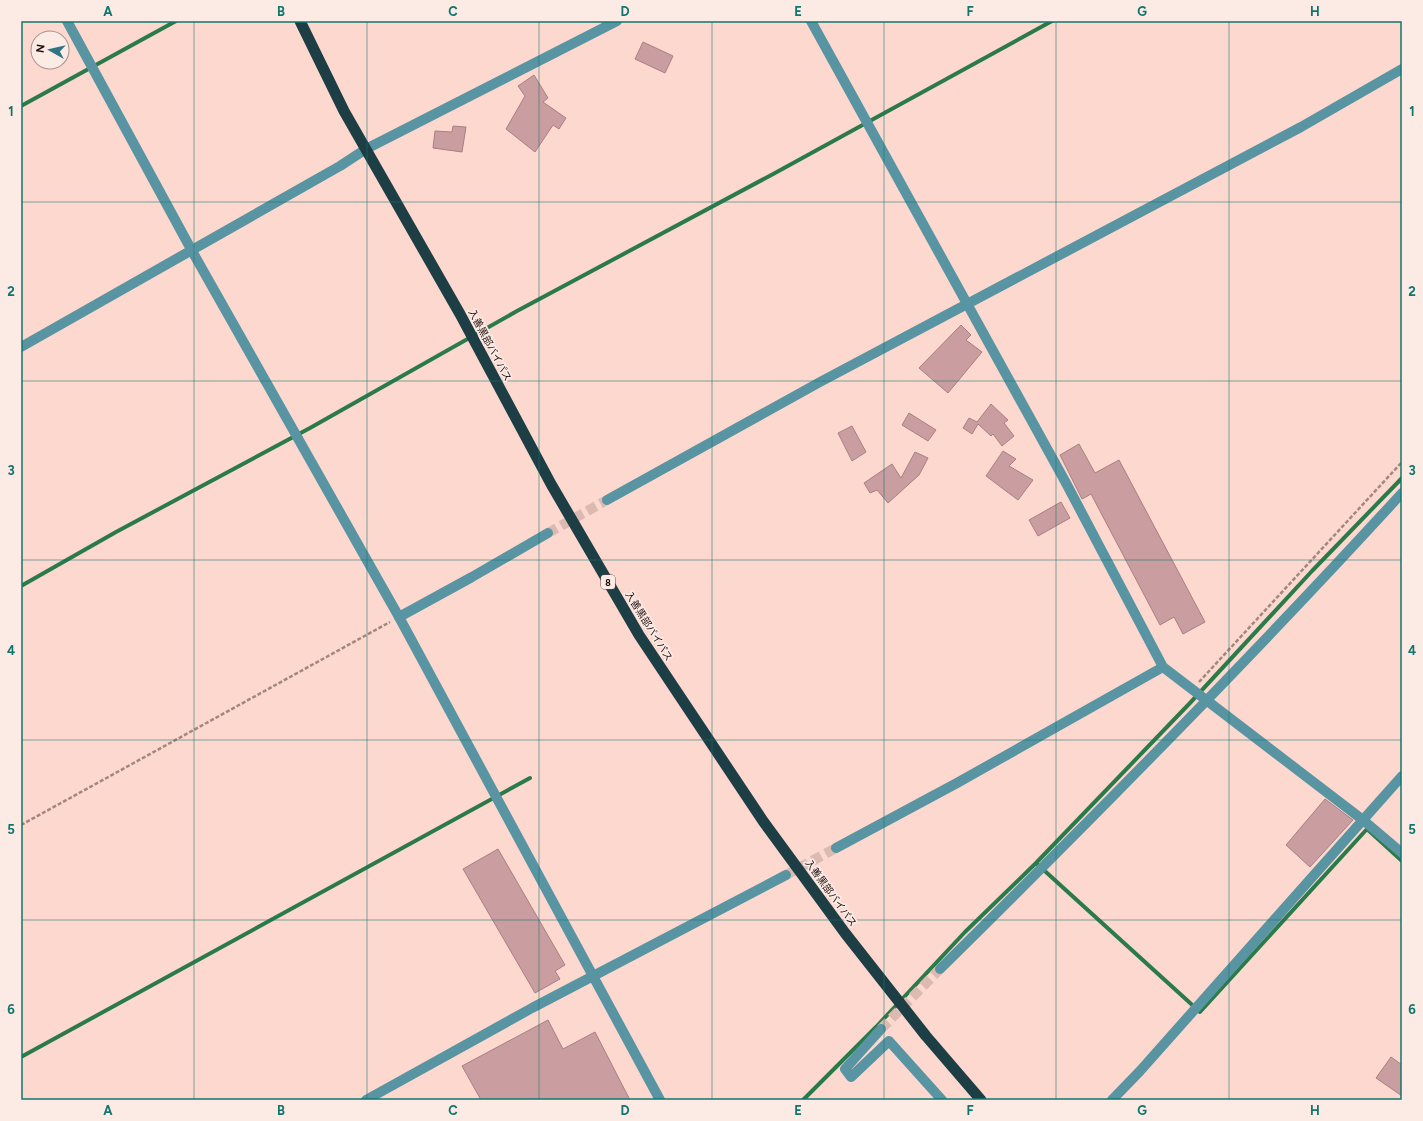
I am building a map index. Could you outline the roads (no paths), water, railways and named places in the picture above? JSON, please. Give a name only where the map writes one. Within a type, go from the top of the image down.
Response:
[{"type":"highway","name":"入善黒部バイパス","points":[[300,21],[344,111],[460,314],[550,484],[638,635],[781,846],[845,933],[921,1030],[981,1100]]},
{"type":"street","points":[[67,21],[192,251],[399,616],[660,1100]]},
{"type":"street","points":[[21,347],[192,251],[340,166],[366,149],[617,21]]},
{"type":"street","points":[[810,21],[1066,483],[1163,667],[1364,820],[1402,853]]},
{"type":"street","points":[[608,500],[820,382],[1302,127],[1402,69]]},
{"type":"street","points":[[940,969],[1039,871],[1206,699],[1402,493]]},
{"type":"street","points":[[399,616],[472,577],[548,533]]},
{"type":"street","points":[[836,848],[958,783],[1163,667]]},
{"type":"street","points":[[1112,1100],[1140,1071],[1402,776]]},
{"type":"street","points":[[366,1100],[448,1053],[786,875]]},
{"type":"street","points":[[881,1029],[845,1069],[851,1077],[889,1041],[942,1100]]},
{"type":"waterway","points":[[21,106],[176,21]]},
{"type":"waterway","points":[[21,586],[116,532],[310,428],[517,311],[775,173],[1052,21]]},
{"type":"waterway","points":[[803,1100],[876,1027],[965,932],[1036,863],[1190,703],[1312,571],[1402,478]]},
{"type":"waterway","points":[[21,1057],[530,778]]},
{"type":"waterway","points":[[1036,863],[1200,1012],[1367,829],[1402,861]]},
{"type":"tunnel","points":[[548,533],[607,500]]},
{"type":"tunnel","points":[[786,875],[836,848]]},
{"type":"tunnel","points":[[881,1029],[940,969]]}]
